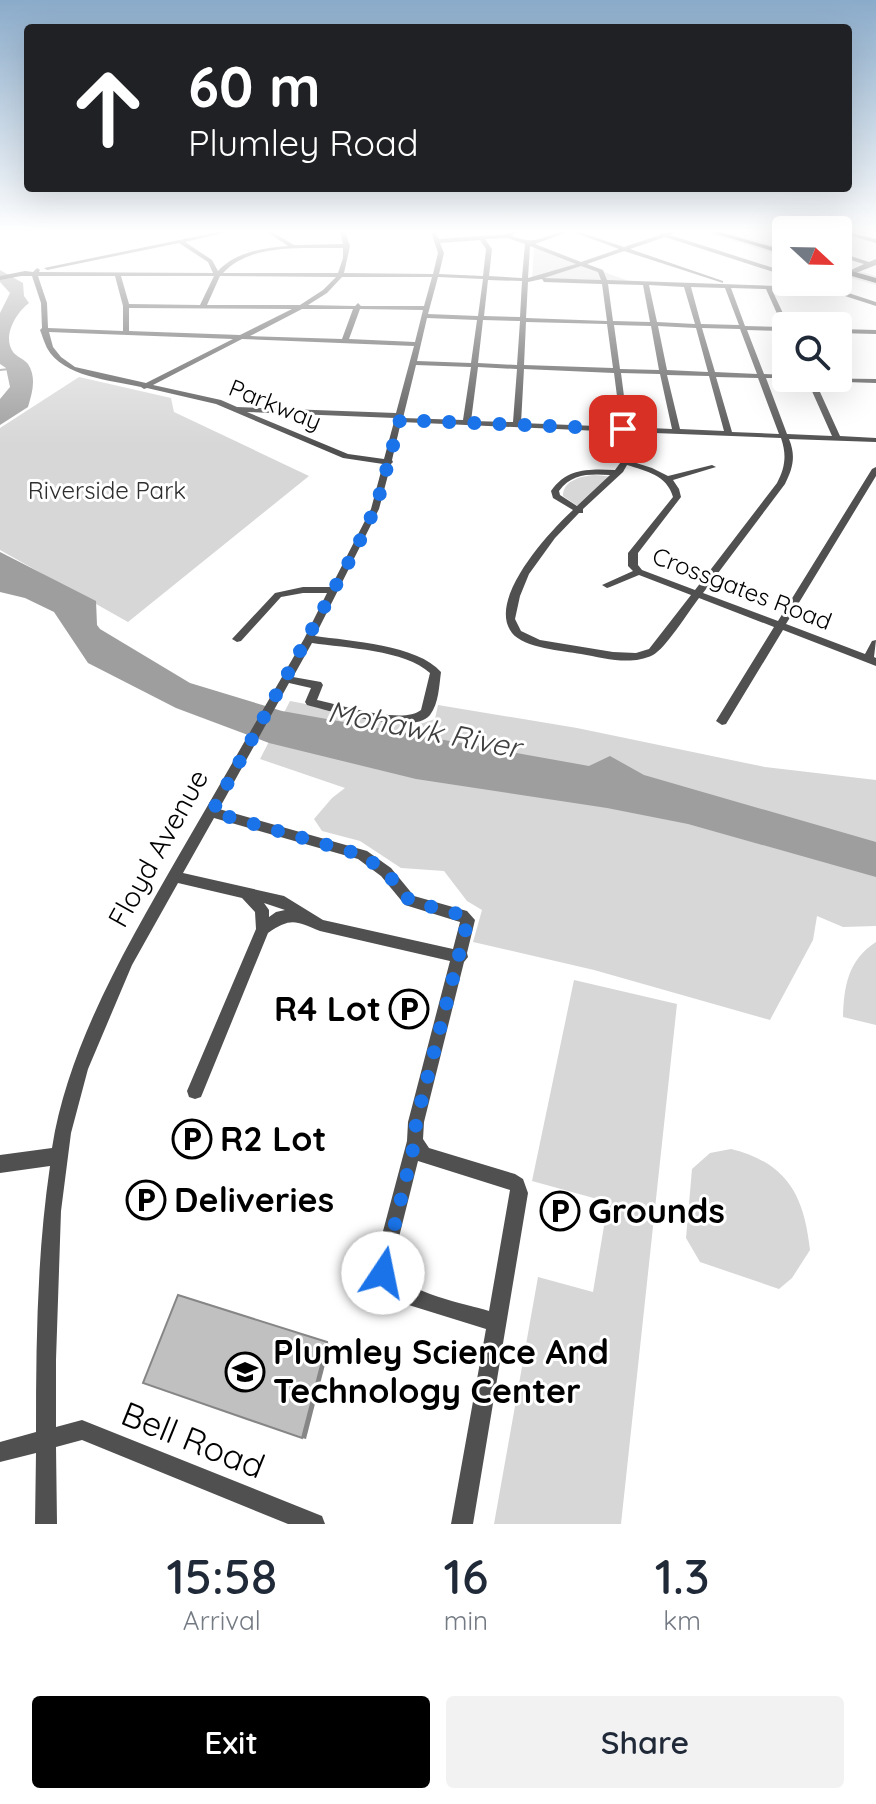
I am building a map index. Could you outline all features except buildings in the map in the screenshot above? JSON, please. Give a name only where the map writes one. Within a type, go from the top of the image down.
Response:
[{"type":"street","points":[[45,303],[43,330],[418,344]]},
{"type":"street","points":[[125,303],[126,333]]},
{"type":"street","points":[[144,387],[307,303]]},
{"type":"street","name":"Floyd Avenue","points":[[46,1524],[48,1276],[59,1156],[70,1101],[99,1019],[126,961],[309,639],[375,509],[428,303]]},
{"type":"street","points":[[467,423],[482,303]]},
{"type":"street","points":[[517,425],[526,303]]},
{"type":"street","points":[[608,303],[627,445],[625,462],[523,572],[510,619],[512,627],[521,636],[553,645],[637,657],[653,651],[663,642],[781,484],[790,461],[734,303]]},
{"type":"street","points":[[650,303],[677,432]]},
{"type":"street","points":[[692,303],[729,434]]},
{"type":"street","points":[[126,306],[358,305],[481,318],[772,327]]},
{"type":"street","points":[[345,341],[358,305]]},
{"type":"street","name":"Parkway","points":[[43,330],[45,340],[57,357],[73,369],[206,399],[346,456],[389,462]]},
{"type":"street","points":[[852,331],[876,332]]},
{"type":"street","points":[[414,363],[772,377]]},
{"type":"street","points":[[852,380],[876,381]]},
{"type":"street","points":[[816,392],[837,439]]},
{"type":"street","points":[[233,408],[467,423],[872,440],[876,454]]},
{"type":"street","points":[[625,462],[667,479],[712,467]]},
{"type":"street","points":[[722,721],[872,483],[876,469]]},
{"type":"street","points":[[580,511],[556,496],[555,491],[563,480],[586,473],[617,473]]},
{"type":"street","name":"Crossgates Road","points":[[667,479],[673,484],[677,497],[633,553],[633,566],[639,572],[872,660]]},
{"type":"street","points":[[607,585],[639,572]]},
{"type":"street","points":[[237,639],[278,595],[303,590],[335,590]]},
{"type":"street","points":[[286,679],[317,685],[311,702],[402,720],[419,719],[426,713],[436,672],[431,665],[410,657],[309,639]]},
{"type":"street","points":[[872,660],[876,643]]},
{"type":"street","points":[[212,812],[362,855],[386,872],[410,901],[466,917],[469,923],[461,957],[416,1122],[415,1141],[383,1265],[386,1279],[406,1295],[497,1323]]},
{"type":"street","points":[[174,876],[284,902],[326,927],[461,957]]},
{"type":"street","points":[[195,1091],[263,929],[263,916],[258,903],[241,892]]},
{"type":"street","points":[[263,929],[281,916],[305,917]]},
{"type":"street","points":[[415,1141],[420,1152],[431,1158],[509,1180],[519,1189],[462,1524]]},
{"type":"street","points":[[0,1164],[59,1156]]},
{"type":"street","name":"Bell Road","points":[[0,1452],[82,1430],[282,1518],[314,1524]]},
{"type":"green space","name":"Riverside Park","points":[[79,377],[171,398],[174,412],[309,476],[128,622],[0,550],[0,428]]},
{"type":"green space","points":[[595,475],[614,477],[582,509],[563,496],[570,483]]},
{"type":"green space","points":[[290,701],[417,725],[435,719],[438,705],[577,728],[765,767],[876,780],[876,926],[843,927],[817,916],[813,940],[770,1020],[594,970],[473,942],[482,910],[467,901],[444,871],[401,868],[360,841],[322,831],[314,819],[345,788],[260,759]]},
{"type":"green space","points":[[876,942],[876,1025],[843,1017],[849,975],[859,957]]},
{"type":"green space","points":[[574,980],[677,1004],[621,1524],[494,1524],[538,1277],[593,1292],[608,1202],[532,1181]]},
{"type":"green space","points":[[731,1149],[766,1163],[779,1173],[789,1184],[803,1213],[810,1250],[792,1278],[779,1289],[700,1262],[686,1238],[692,1169],[710,1153]]},
{"type":"shaded area","points":[[5,303],[29,303],[15,319],[9,339],[13,352],[31,369],[33,380],[28,407],[0,425],[0,399],[10,387],[6,368],[0,364],[0,313]]},
{"type":"shaded area","points":[[0,552],[96,601],[97,625],[100,629],[190,683],[282,711],[589,766],[610,756],[644,775],[876,842],[876,877],[688,824],[607,808],[416,779],[269,743],[176,708],[88,663],[54,612],[25,598],[0,592]]},
{"type":"waterway","points":[[0,370],[9,369]]},
{"type":"place","name":"R4 Lot","points":[[409,1009]]},
{"type":"place","name":"R2 Lot","points":[[192,1139]]},
{"type":"place","name":"Deliveries","points":[[146,1200]]},
{"type":"place","name":"Grounds","points":[[560,1211]]},
{"type":"place","name":"Plumley Science And Technology Center","points":[[245,1372]]},
{"type":"route","points":[[383,1273],[415,1141],[416,1122],[465,942],[468,920],[462,915],[410,901],[386,872],[362,855],[212,812],[357,547],[377,504],[400,420],[623,429]]},
{"type":"water label","name":"Mohawk River","points":[[424,730]]}]
